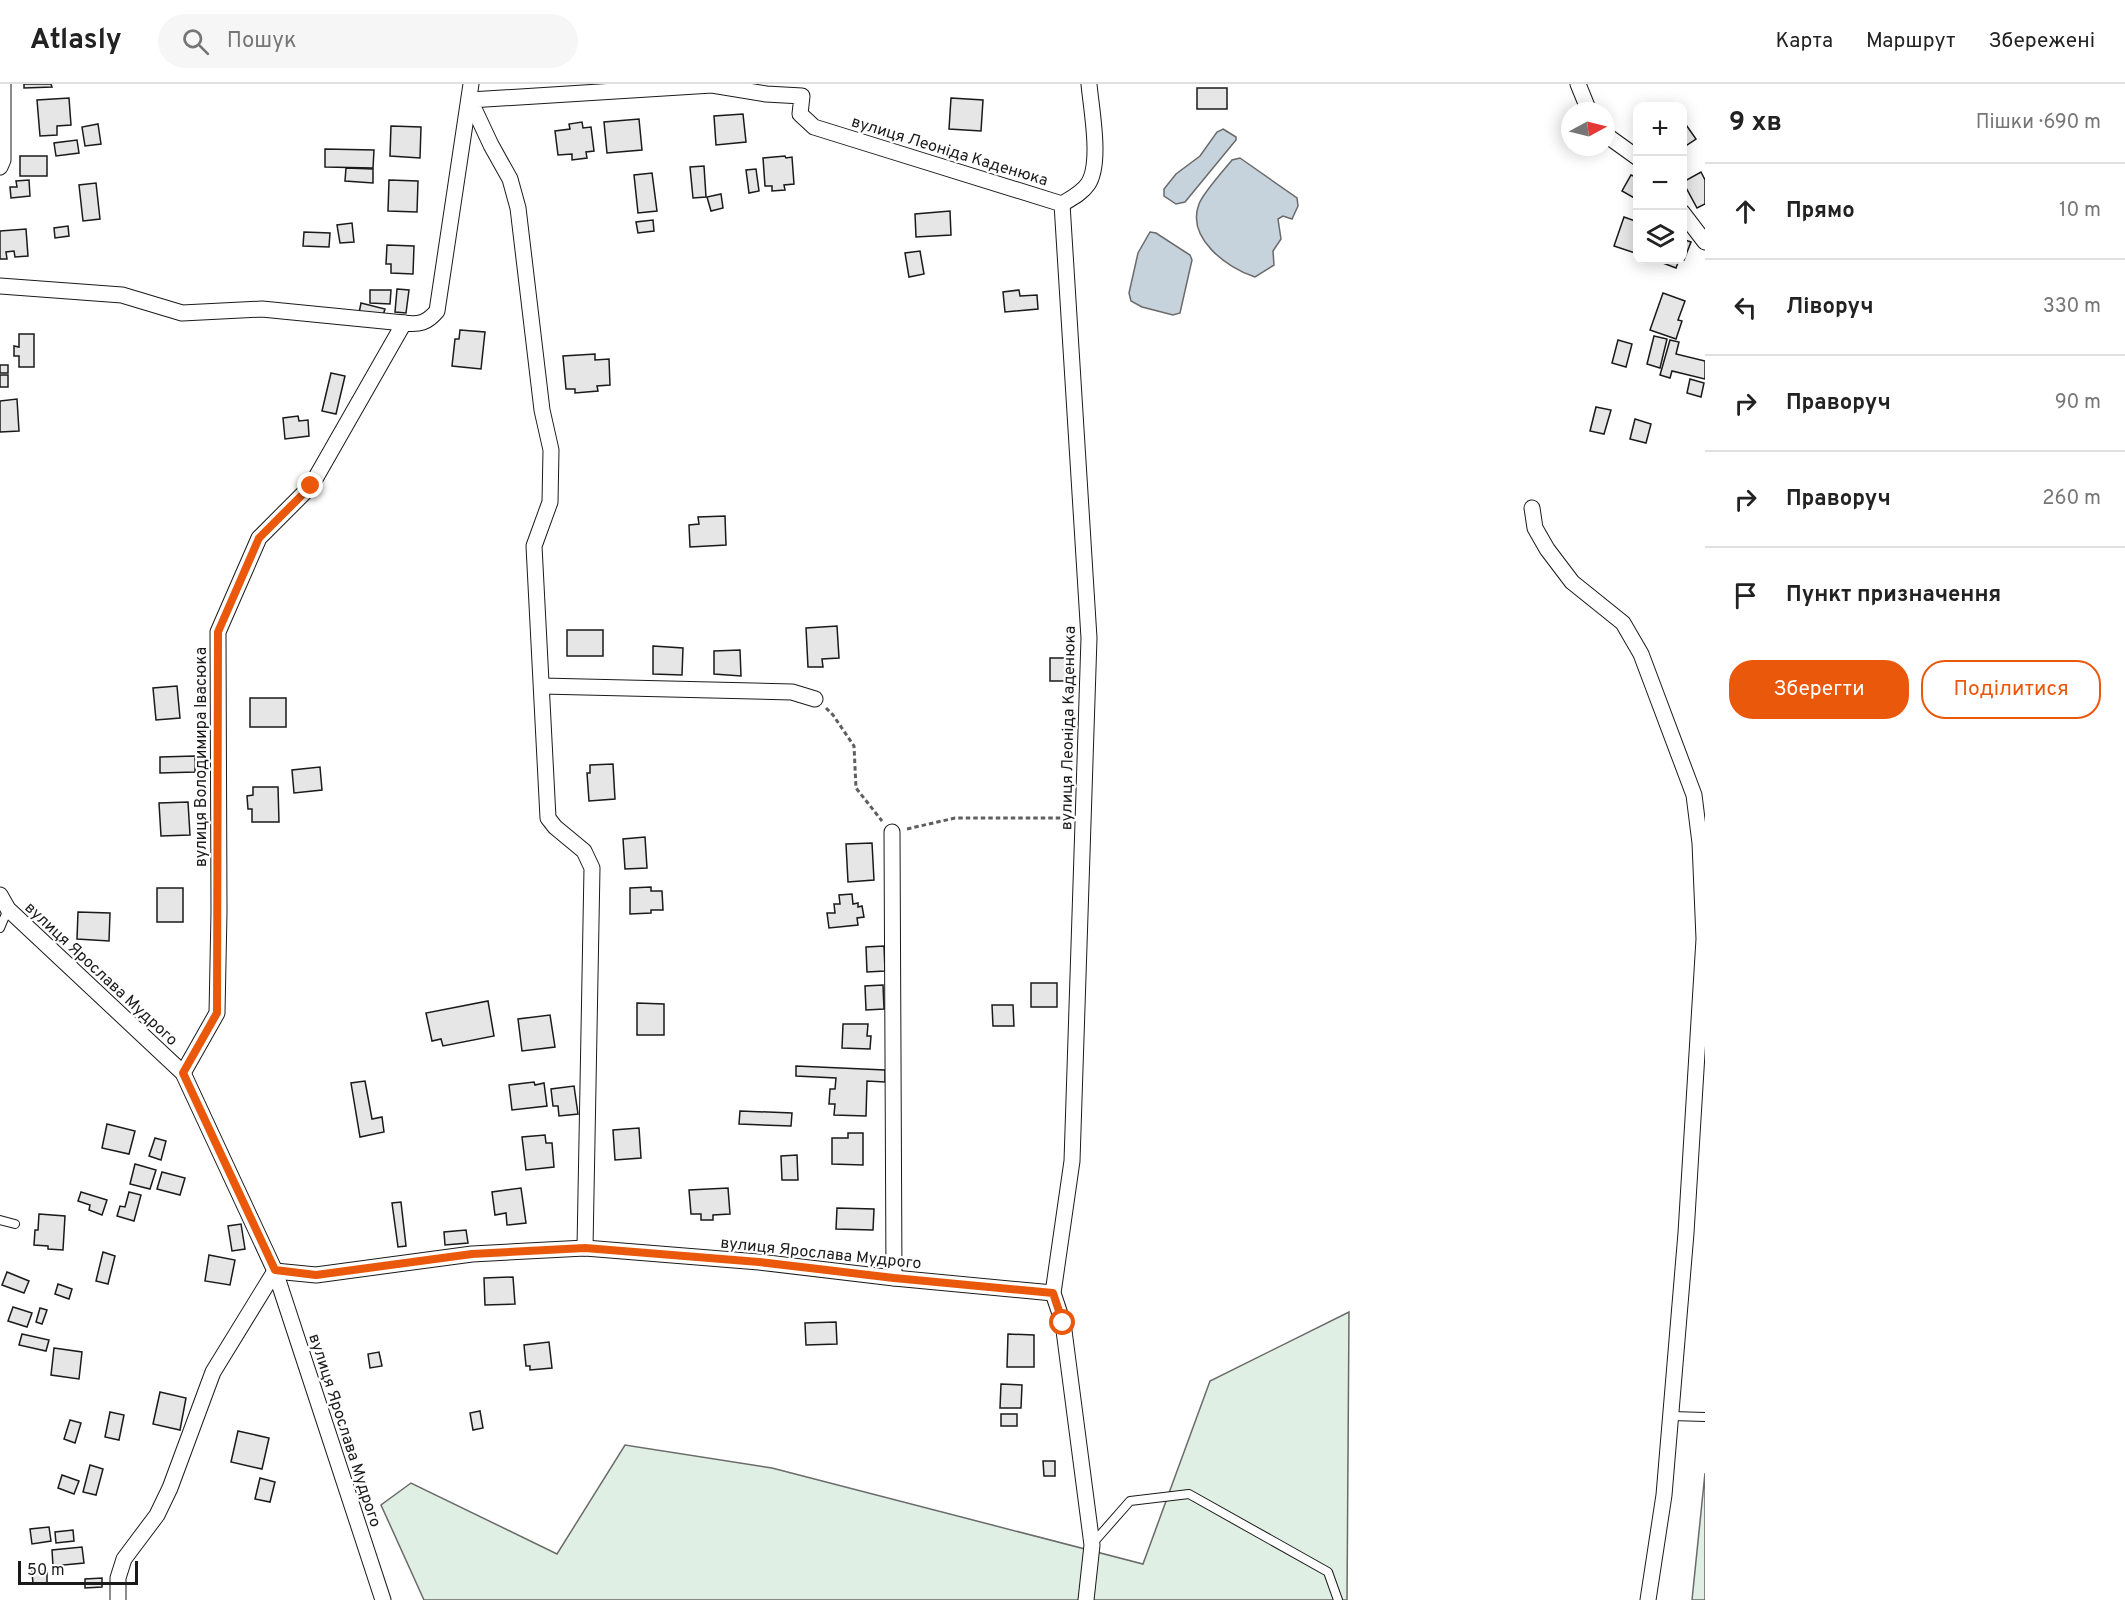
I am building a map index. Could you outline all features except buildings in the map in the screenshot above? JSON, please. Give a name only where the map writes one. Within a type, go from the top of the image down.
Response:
[{"type":"street","points":[[0,167],[3,160],[3,84]]},
{"type":"street","points":[[0,286],[122,295],[182,313],[262,309],[418,325],[430,320],[437,311],[471,84]]},
{"type":"street","points":[[1062,204],[1084,189],[1094,169],[1095,155],[1089,84]]},
{"type":"street","points":[[1578,84],[1585,102]]},
{"type":"street","name":"вулиця Леоніда Каденюка","points":[[470,100],[712,85],[766,94],[803,90],[800,114],[814,127],[1062,204],[1089,638],[1072,1161],[1053,1293],[1063,1323],[1092,1545],[1086,1600]]},
{"type":"street","points":[[470,100],[510,179],[518,208],[542,410],[551,450],[550,502],[534,546],[548,818],[584,852],[592,868],[585,1248]]},
{"type":"street","points":[[1615,141],[1635,156]]},
{"type":"street","points":[[1687,217],[1705,242]]},
{"type":"street","name":"вулиця Володимира Івасюка","points":[[183,1073],[217,1013],[218,632],[259,538],[311,486],[404,323]]},
{"type":"street","points":[[1532,508],[1535,528],[1547,549],[1572,582],[1623,623],[1641,654],[1694,795],[1700,843],[1704,939],[1686,1233],[1664,1495],[1648,1600]]},
{"type":"street","points":[[542,686],[792,692],[816,699]]},
{"type":"street","points":[[892,832],[894,1278]]},
{"type":"street","name":"вулиця Ярослава Мудрого","points":[[0,895],[8,909],[183,1073],[275,1270],[383,1600]]},
{"type":"street","name":"вулиця Ярослава Мудрого","points":[[275,1270],[316,1275],[472,1254],[585,1248],[759,1262],[1053,1293]]},
{"type":"street","points":[[118,1600],[118,1578],[124,1559],[157,1515],[170,1488],[213,1372],[275,1270]]},
{"type":"lane","points":[[0,928],[8,909]]},
{"type":"lane","points":[[0,1220],[15,1224]]},
{"type":"lane","points":[[1672,1416],[1705,1417]]},
{"type":"lane","points":[[1092,1545],[1130,1501],[1189,1494],[1328,1572],[1338,1600]]},
{"type":"path","points":[[816,699],[833,715],[854,746],[856,788],[892,832],[955,818],[1084,818]]},
{"type":"green space","points":[[1349,1312],[1347,1600],[424,1600],[381,1505],[411,1483],[557,1554],[625,1445],[772,1468],[1143,1564],[1210,1381]]},
{"type":"green space","points":[[1705,1473],[1705,1600],[1692,1600]]},
{"type":"shaded area","points":[[1223,129],[1236,137],[1236,140],[1185,202],[1176,204],[1164,196],[1164,189],[1176,174],[1200,156],[1217,132]]},
{"type":"shaded area","points":[[1240,158],[1297,198],[1298,206],[1292,219],[1283,216],[1278,219],[1281,239],[1273,251],[1274,265],[1255,277],[1222,259],[1204,240],[1198,228],[1197,217],[1201,199],[1232,160]]},
{"type":"shaded area","points":[[1150,232],[1156,233],[1190,255],[1192,260],[1180,313],[1173,315],[1142,307],[1131,301],[1129,293],[1138,253]]},
{"type":"route","points":[[311,486],[259,538],[218,632],[217,1013],[183,1073],[275,1270],[316,1275],[472,1254],[585,1248],[759,1262],[1053,1293],[1063,1323]]}]
